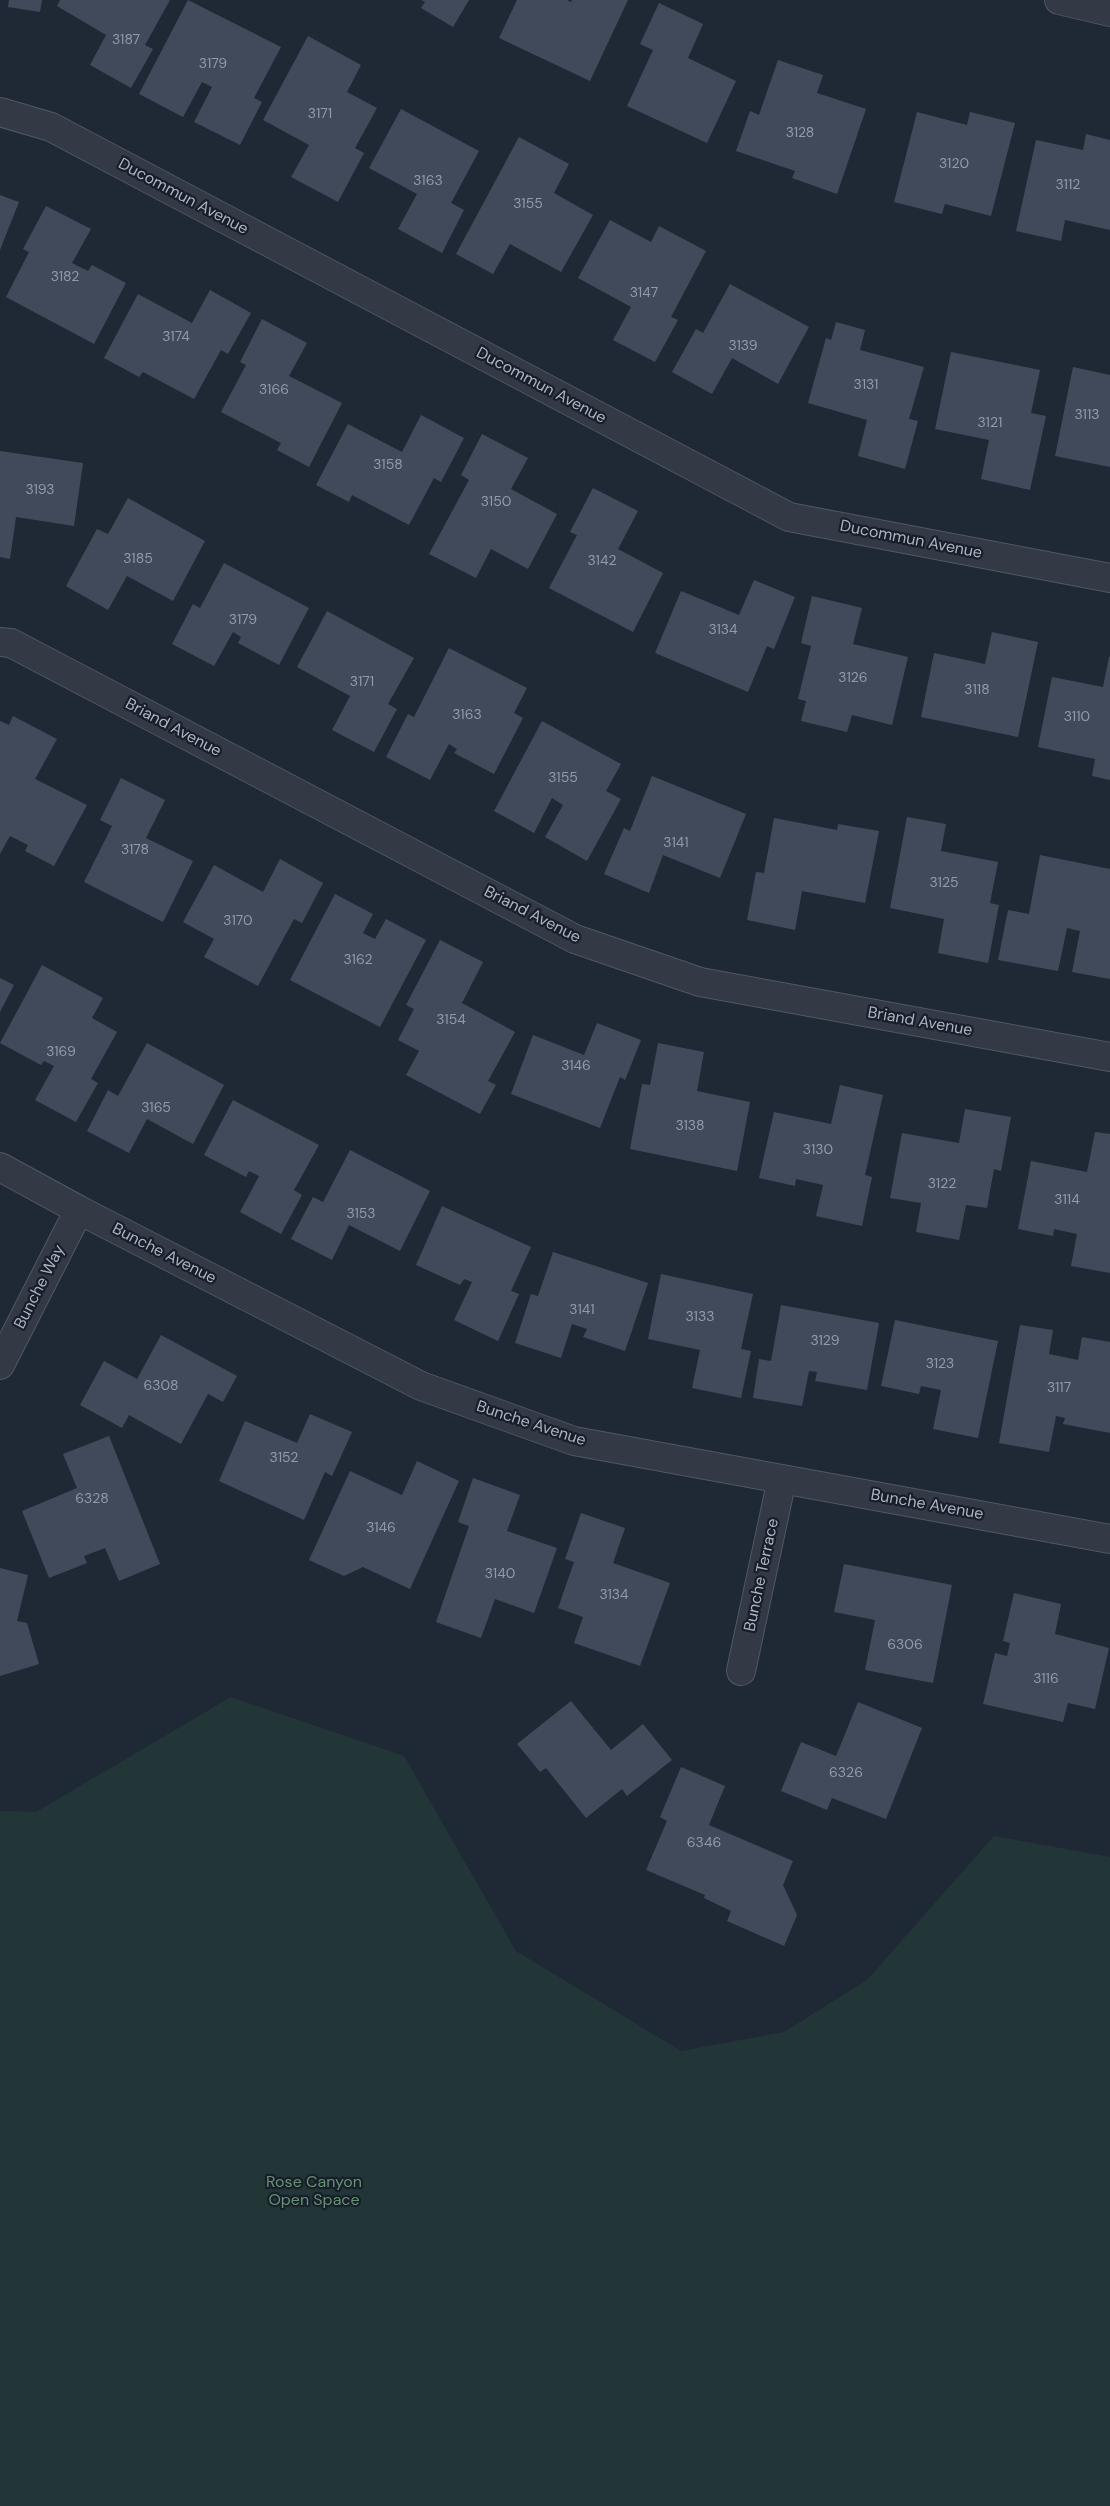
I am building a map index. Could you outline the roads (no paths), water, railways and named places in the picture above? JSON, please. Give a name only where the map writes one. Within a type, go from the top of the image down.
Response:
[{"type":"street","points":[[1060,0],[1110,12]]},
{"type":"street","name":"Ducommun Avenue","points":[[0,112],[51,127],[789,517],[1110,578]]},
{"type":"street","name":"Briand Avenue","points":[[0,642],[11,643],[575,939],[700,982],[1110,1057]]},
{"type":"street","name":"Bunche Avenue","points":[[0,1167],[79,1210],[421,1386],[574,1441],[1110,1539]]},
{"type":"street","name":"Bunche Way","points":[[0,1365],[79,1210]]},
{"type":"street","name":"Bunche Terrace","points":[[741,1671],[782,1479]]},
{"type":"park label","name":"Rose Canyon Open Space","points":[[314,2192]]}]
